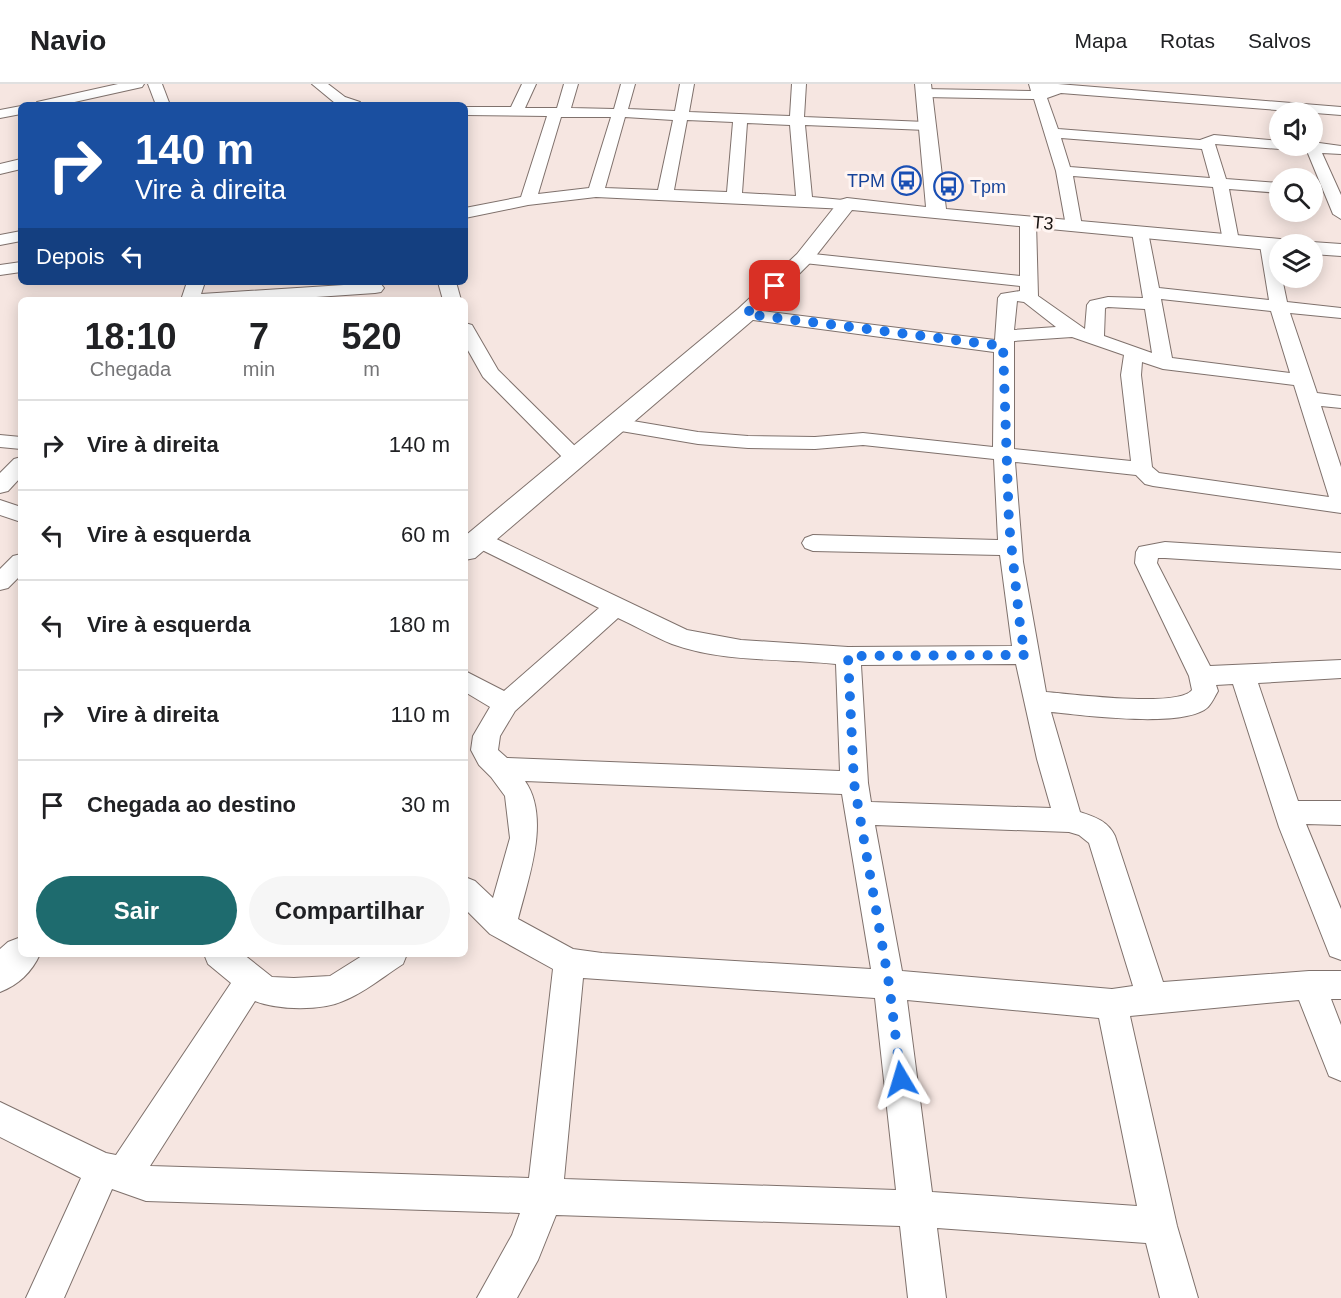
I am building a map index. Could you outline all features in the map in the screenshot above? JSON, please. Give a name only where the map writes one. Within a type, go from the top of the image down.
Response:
[{"type":"street","points":[[56,102],[137,84]]},
{"type":"street","points":[[155,84],[162,102]]},
{"type":"street","points":[[319,84],[328,101],[343,84]]},
{"type":"street","points":[[516,112],[529,84]]},
{"type":"street","points":[[528,200],[571,84]]},
{"type":"street","points":[[596,192],[628,84]]},
{"type":"street","points":[[665,196],[687,84]]},
{"type":"street","points":[[799,84],[796,120],[804,200]]},
{"type":"street","points":[[937,214],[926,126],[924,88],[1038,88],[1269,107]]},
{"type":"street","points":[[1038,88],[1064,171],[1074,226]]},
{"type":"street","points":[[0,114],[18,111]]},
{"type":"street","points":[[468,111],[620,113],[926,126]]},
{"type":"street","points":[[1323,111],[1341,111]]},
{"type":"street","points":[[734,197],[740,118]]},
{"type":"street","points":[[1053,133],[1207,145]]},
{"type":"street","points":[[1232,241],[1220,184],[1207,141],[1215,139],[1269,144]]},
{"type":"street","points":[[1323,148],[1341,150]]},
{"type":"street","points":[[1317,156],[1336,192],[1341,214]]},
{"type":"street","points":[[0,169],[18,165]]},
{"type":"street","points":[[1064,171],[1269,187]]},
{"type":"street","points":[[468,212],[528,200],[596,192],[804,200],[847,204]]},
{"type":"street","points":[[847,204],[804,258],[746,314],[472,545],[616,606],[678,637],[701,645],[820,652],[848,656],[1026,655]]},
{"type":"street","name":"T3","points":[[847,204],[1269,245]]},
{"type":"street","points":[[1028,222],[1028,290]]},
{"type":"street","points":[[1140,232],[1163,363]]},
{"type":"street","points":[[0,240],[18,237]]},
{"type":"street","points":[[1323,249],[1341,250]]},
{"type":"street","points":[[804,258],[1028,290],[1074,331],[1134,353],[1163,363],[1305,389],[1341,402]]},
{"type":"street","points":[[0,270],[18,267]]},
{"type":"street","points":[[1277,288],[1279,307],[1341,500]]},
{"type":"street","points":[[1028,290],[1007,298],[1003,341],[1005,454],[1012,548],[1021,634],[1056,781],[1069,820]]},
{"type":"street","points":[[256,297],[367,292]]},
{"type":"street","points":[[1095,338],[1096,305],[1108,302],[1152,299],[1341,313]]},
{"type":"street","points":[[746,314],[1003,341],[1074,331]]},
{"type":"street","points":[[468,334],[490,373],[576,458]]},
{"type":"street","points":[[1134,353],[1131,375],[1142,469]]},
{"type":"street","points":[[615,424],[698,438],[815,442],[863,439],[1142,469],[1153,479],[1341,506]]},
{"type":"street","points":[[0,441],[18,443]]},
{"type":"street","points":[[0,486],[18,467]]},
{"type":"street","points":[[0,507],[18,514]]},
{"type":"street","points":[[813,543],[1012,548]]},
{"type":"street","points":[[1037,701],[1175,708],[1197,701],[1205,691],[1202,676],[1146,563],[1147,552],[1165,550],[1341,561]]},
{"type":"street","points":[[0,582],[18,565]]},
{"type":"street","points":[[501,925],[524,837],[518,793],[501,769],[486,756],[484,745],[488,733],[506,705],[616,606]]},
{"type":"street","points":[[848,656],[856,798],[889,984],[927,1298]]},
{"type":"street","points":[[1202,676],[1341,669]]},
{"type":"street","points":[[1242,674],[1290,812],[1293,828],[1341,946]]},
{"type":"street","points":[[468,682],[506,705]]},
{"type":"street","points":[[501,769],[856,798],[1069,820],[1088,825],[1101,836],[1152,998]]},
{"type":"street","points":[[1290,812],[1341,813]]},
{"type":"street","points":[[468,895],[501,925],[569,962],[602,967],[889,984],[1112,1004],[1152,998],[1309,985],[1341,985]]},
{"type":"street","points":[[0,974],[18,957]]},
{"type":"street","points":[[223,957],[266,991],[294,993],[335,990],[387,957]]},
{"type":"street","points":[[496,1298],[525,1247],[545,1196],[569,962]]},
{"type":"street","points":[[45,1298],[113,1172],[251,980]]},
{"type":"street","points":[[1309,985],[1341,1065]]},
{"type":"street","points":[[1112,1004],[1159,1226],[1179,1298]]},
{"type":"street","points":[[0,1119],[113,1172],[146,1183],[917,1209],[1159,1226]]},
{"type":"place","name":"TPM","points":[[906,181]]},
{"type":"place","name":"Tpm","points":[[949,187]]},
{"type":"route","points":[[775,286],[746,314],[1003,346],[1009,524],[1021,634],[1026,655],[848,656],[854,783],[889,984],[901,1079]]}]
